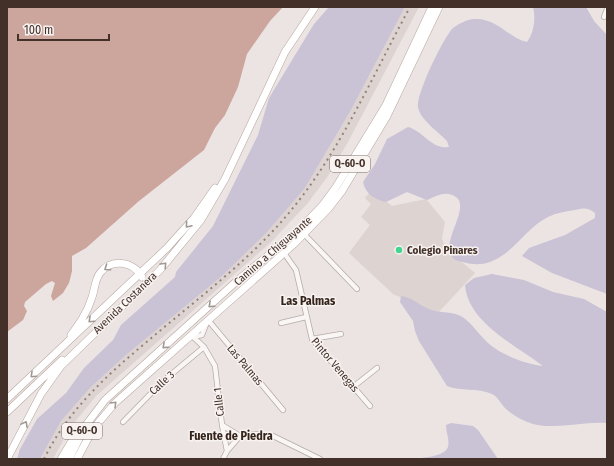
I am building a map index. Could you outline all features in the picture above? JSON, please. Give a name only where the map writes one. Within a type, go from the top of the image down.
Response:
[{"type":"main road","name":"Avenida Costanera","points":[[7,459],[46,387],[75,351],[143,287],[176,252],[201,220],[222,185],[285,52],[315,7]]},
{"type":"main road","name":"Camino a Chiguayante","points":[[68,459],[81,434],[101,405],[254,267],[306,224],[330,197],[386,105],[432,7]]},
{"type":"main road","name":"Camino a Chiguayante","points":[[77,459],[86,439],[105,413],[284,253],[304,234],[338,195],[387,116],[439,7]]},
{"type":"main road","name":"Avenida Costanera","points":[[7,399],[140,274],[194,218],[221,179],[241,145]]},
{"type":"main road","points":[[59,351],[85,314],[93,296],[97,279],[102,270],[110,265],[122,263],[132,266],[140,274],[143,287]]},
{"type":"main road","points":[[192,336],[194,320]]},
{"type":"main road","points":[[7,412],[61,360],[75,351]]},
{"type":"main road","points":[[61,459],[81,426],[101,405]]},
{"type":"street","points":[[604,17],[607,9]]},
{"type":"street","points":[[304,234],[357,289]]},
{"type":"street","name":"Pintor Venegas","points":[[284,253],[296,270],[312,339],[370,406]]},
{"type":"street","points":[[281,323],[306,317]]},
{"type":"street","points":[[192,336],[200,336],[204,332],[208,320]]},
{"type":"street","name":"Las Palmas","points":[[208,320],[283,410]]},
{"type":"street","points":[[312,339],[341,334]]},
{"type":"street","name":"Calle 1","points":[[192,336],[204,347]]},
{"type":"street","name":"Calle 1","points":[[200,336],[204,347],[215,366],[222,425],[227,451]]},
{"type":"street","name":"Calle 3","points":[[123,422],[162,382],[204,347]]},
{"type":"street","points":[[353,387],[377,368]]},
{"type":"street","points":[[222,425],[240,436],[256,434],[273,436],[320,459]]},
{"type":"street","points":[[223,459],[227,451],[240,436]]},
{"type":"shaded area","points":[[7,7],[283,7],[270,21],[247,54],[238,87],[225,115],[215,128],[204,150],[139,201],[86,248],[72,256],[72,271],[69,283],[63,293],[53,301],[51,296],[55,283],[52,281],[46,284],[25,302],[24,306],[27,311],[23,320],[7,332]]},
{"type":"shaded area","points":[[329,7],[405,7],[351,110],[305,188],[266,233],[222,276],[126,355],[90,388],[61,421],[40,459],[17,459],[20,449],[37,419],[66,393],[84,368],[113,340],[121,325],[175,277],[176,272],[213,226],[258,135],[269,98],[314,24]]},
{"type":"shaded area","points":[[405,7],[419,7],[348,142],[328,176],[307,204],[271,242],[96,396],[70,428],[53,459],[40,459],[61,421],[90,388],[126,355],[222,276],[305,188],[351,110]]},
{"type":"shaded area","points":[[533,7],[586,7],[594,21],[607,35],[607,294],[552,273],[522,256],[529,248],[565,235],[595,218],[595,213],[590,210],[585,208],[554,214],[533,227],[513,247],[498,258],[487,263],[474,264],[456,260],[452,257],[449,251],[452,234],[460,209],[460,202],[456,197],[445,194],[438,195],[427,200],[407,192],[386,202],[378,200],[368,193],[364,186],[363,182],[375,164],[387,139],[408,127],[438,146],[449,147],[447,141],[422,117],[418,107],[421,91],[431,67],[452,29],[469,20],[482,20],[490,22],[514,37],[527,42],[534,25]]},
{"type":"shaded area","name":"Colegio Pinares","points":[[372,190],[392,206],[426,199],[445,222],[442,238],[445,248],[475,273],[438,313],[393,294],[349,253],[370,225],[361,217],[371,204],[365,198]]},
{"type":"shaded area","points":[[492,274],[524,280],[553,292],[584,299],[607,312],[607,423],[588,423],[561,426],[542,426],[533,424],[510,413],[492,394],[447,386],[419,341],[413,321],[400,302],[401,296],[409,298],[433,310],[460,316],[467,320],[490,345],[497,350],[520,361],[543,366],[495,332],[475,311],[468,299],[465,285],[474,278]]},
{"type":"shaded area","points":[[451,423],[473,426],[478,430],[498,459],[397,459],[433,456],[445,451],[448,447],[446,425]]},
{"type":"railway","points":[[44,459],[65,425],[90,394],[118,366],[212,288],[242,261],[271,233],[293,208],[313,181],[348,125],[410,7]]},
{"type":"place","name":"Colegio Pinares","points":[[399,250]]},
{"type":"district","name":"Las Palmas","points":[[308,301]]},
{"type":"district","name":"Fuente de Piedra","points":[[231,436]]}]
